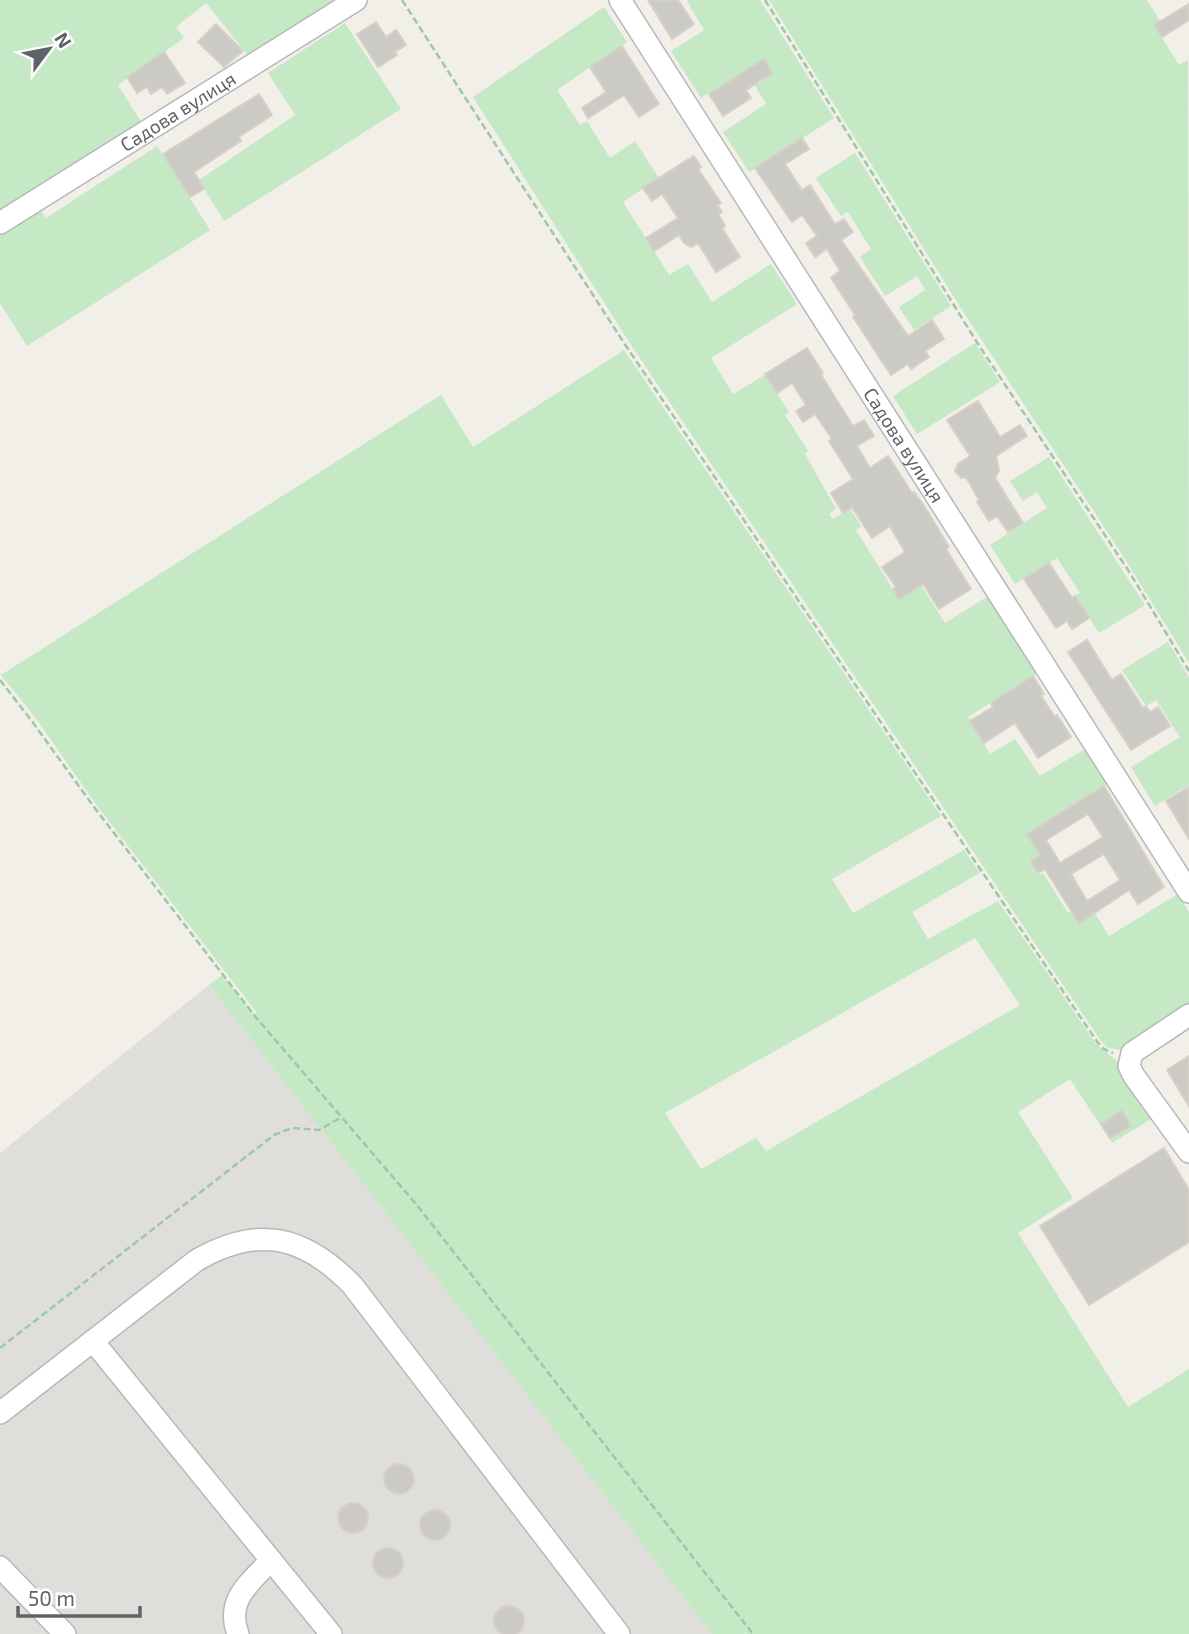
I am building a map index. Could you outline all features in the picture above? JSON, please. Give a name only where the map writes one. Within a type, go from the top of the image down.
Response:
[{"type":"street","name":"Садова вулиця","points":[[0,223],[356,0]]},
{"type":"street","name":"Садова вулиця","points":[[620,0],[1189,892]]},
{"type":"street","points":[[1189,1015],[1137,1049],[1130,1057],[1129,1066],[1189,1153]]},
{"type":"street","points":[[0,1413],[197,1260],[238,1241],[260,1238],[288,1243],[318,1256],[337,1269],[353,1286],[619,1634]]},
{"type":"street","points":[[93,1341],[331,1634]]},
{"type":"street","points":[[238,1634],[233,1616],[237,1601],[245,1587],[271,1560]]},
{"type":"street","points":[[0,1567],[65,1634]]},
{"type":"path","points":[[402,0],[634,358],[1098,1043],[1104,1049],[1130,1057]]},
{"type":"path","points":[[765,0],[978,344],[1130,573],[1189,671]]},
{"type":"path","points":[[0,680],[222,975],[340,1118],[416,1204],[753,1634]]},
{"type":"path","points":[[0,1348],[274,1135],[292,1128],[319,1130],[340,1118]]},
{"type":"shaded area","points":[[209,985],[712,1634],[0,1634],[0,1153]]},
{"type":"green space","points":[[0,0],[344,0],[250,58],[206,3],[176,27],[184,38],[118,85],[143,125],[0,215]]},
{"type":"green space","points":[[760,0],[834,118],[749,172],[723,132],[766,104],[754,84],[772,73],[763,59],[701,98],[671,51],[704,30],[687,1]]},
{"type":"green space","points":[[769,0],[1147,0],[1160,21],[1154,25],[1179,65],[1188,60],[1189,663],[1125,559],[957,302]]},
{"type":"green space","points":[[604,7],[627,42],[557,90],[580,125],[587,121],[610,158],[635,141],[659,178],[623,202],[669,275],[688,264],[712,302],[771,264],[797,304],[711,358],[733,394],[765,375],[789,412],[785,415],[808,451],[805,454],[836,509],[829,514],[833,519],[850,508],[861,526],[856,530],[899,599],[921,585],[945,623],[987,597],[1037,674],[968,717],[990,754],[1015,739],[1040,776],[1085,749],[1107,784],[1027,834],[1040,856],[1032,862],[1040,875],[1043,873],[1068,913],[1072,911],[1079,922],[1095,913],[1109,936],[1178,894],[1189,912],[1189,1008],[1123,1050],[1108,1048],[1101,1041],[635,351],[473,97]]},
{"type":"green space","points":[[345,23],[401,109],[224,221],[199,180],[295,115],[268,73]]},
{"type":"green space","points":[[157,146],[210,230],[27,346],[0,303],[0,234],[39,208],[46,218]]},
{"type":"green space","points":[[855,153],[951,306],[914,330],[899,307],[925,290],[917,276],[885,296],[860,257],[871,249],[848,212],[841,216],[816,178]]},
{"type":"green space","points":[[975,343],[1000,382],[917,434],[893,396]]},
{"type":"green space","points":[[624,350],[941,816],[832,879],[853,913],[964,850],[980,873],[912,912],[928,939],[998,901],[1096,1044],[1116,1060],[1156,1116],[1112,1143],[1070,1079],[1018,1112],[1073,1198],[1018,1233],[1128,1407],[1189,1369],[1189,1634],[712,1634],[209,985],[222,975],[254,1014],[257,1013],[95,803],[35,717],[1,675],[441,395],[473,447]],"holes":[[[975,938],[1020,1005],[766,1151],[756,1138],[701,1169],[665,1113]]]},
{"type":"green space","points":[[1049,457],[1145,605],[1099,633],[1075,596],[1080,593],[1057,558],[1015,584],[990,545],[1047,508],[1037,492],[1023,501],[1010,481]]},
{"type":"green space","points":[[1168,642],[1189,677],[1189,785],[1155,806],[1131,767],[1180,737],[1156,700],[1146,706],[1122,670]]},
{"type":"building","points":[[648,0],[678,0],[694,24],[672,39]]},
{"type":"building","points":[[1189,4],[1189,20],[1162,37],[1154,25]]},
{"type":"building","points":[[376,22],[386,37],[396,30],[406,45],[395,52],[397,55],[378,67],[357,34]]},
{"type":"building","points":[[216,24],[243,51],[224,67],[198,42]]},
{"type":"building","points":[[622,46],[659,104],[639,117],[624,95],[588,118],[582,108],[606,92],[590,67]]},
{"type":"building","points":[[164,52],[185,83],[167,94],[162,87],[151,94],[147,87],[137,93],[127,77]]},
{"type":"building","points":[[764,59],[772,73],[746,90],[751,98],[723,116],[709,94]]},
{"type":"building","points":[[259,94],[272,115],[239,137],[241,141],[194,172],[204,189],[190,197],[163,154]]},
{"type":"building","points":[[802,138],[809,149],[785,164],[802,190],[810,185],[835,224],[844,219],[853,232],[841,240],[908,336],[932,320],[944,339],[925,351],[929,357],[911,369],[908,364],[891,375],[831,278],[840,271],[827,249],[815,257],[806,243],[817,236],[802,215],[792,222],[755,168]]},
{"type":"building","points":[[694,156],[701,167],[698,169],[721,203],[717,205],[722,212],[718,214],[725,226],[722,228],[740,257],[716,272],[698,243],[691,247],[684,243],[679,235],[654,251],[646,238],[678,218],[662,194],[652,201],[643,188]]},
{"type":"building","points":[[807,348],[853,426],[864,420],[874,436],[857,446],[870,468],[888,456],[928,512],[949,547],[946,549],[971,589],[939,609],[923,584],[899,599],[893,589],[896,587],[882,567],[905,552],[890,526],[872,538],[852,507],[843,513],[831,493],[853,479],[829,441],[832,439],[815,414],[803,422],[796,411],[806,405],[792,383],[777,393],[765,374]]},
{"type":"building","points":[[978,401],[1000,437],[1020,425],[1027,436],[996,456],[999,470],[995,478],[1023,523],[1008,532],[997,516],[989,521],[966,477],[961,478],[955,471],[958,464],[970,456],[947,420]]},
{"type":"building","points":[[1049,563],[1089,618],[1072,629],[1067,621],[1056,628],[1024,579]]},
{"type":"building","points":[[1087,640],[1112,680],[1121,674],[1143,708],[1146,706],[1150,712],[1158,707],[1170,726],[1131,750],[1068,652]]},
{"type":"building","points":[[1033,676],[1044,694],[1041,696],[1071,737],[1038,758],[1015,723],[984,743],[970,721],[993,707],[991,703]]},
{"type":"building","points":[[1104,786],[1164,887],[1138,904],[1129,890],[1079,923],[1045,869],[1038,873],[1031,861],[1041,856],[1027,834]],"holes":[[[1088,814],[1103,837],[1060,863],[1046,840]],[[1104,854],[1120,880],[1087,901],[1071,874]]]},
{"type":"building","points":[[1189,787],[1189,839],[1166,801]]},
{"type":"building","points":[[1189,1056],[1189,1106],[1167,1070]]},
{"type":"building","points":[[1122,1111],[1131,1126],[1110,1138],[1101,1124]]},
{"type":"building","points":[[1164,1148],[1189,1190],[1189,1242],[1089,1305],[1040,1226]]},
{"type":"building","points":[[399,1464],[410,1468],[414,1479],[410,1490],[399,1494],[388,1490],[384,1479],[388,1468]]},
{"type":"building","points":[[353,1503],[364,1507],[368,1518],[364,1529],[353,1533],[342,1529],[338,1518],[342,1507]]},
{"type":"building","points":[[435,1510],[446,1514],[450,1525],[446,1536],[435,1540],[424,1536],[420,1525],[424,1514]]},
{"type":"building","points":[[388,1548],[399,1552],[403,1563],[399,1574],[388,1578],[377,1574],[373,1563],[377,1552]]},
{"type":"building","points":[[509,1606],[520,1610],[524,1621],[520,1632],[509,1636],[498,1632],[494,1621],[498,1610]]}]
